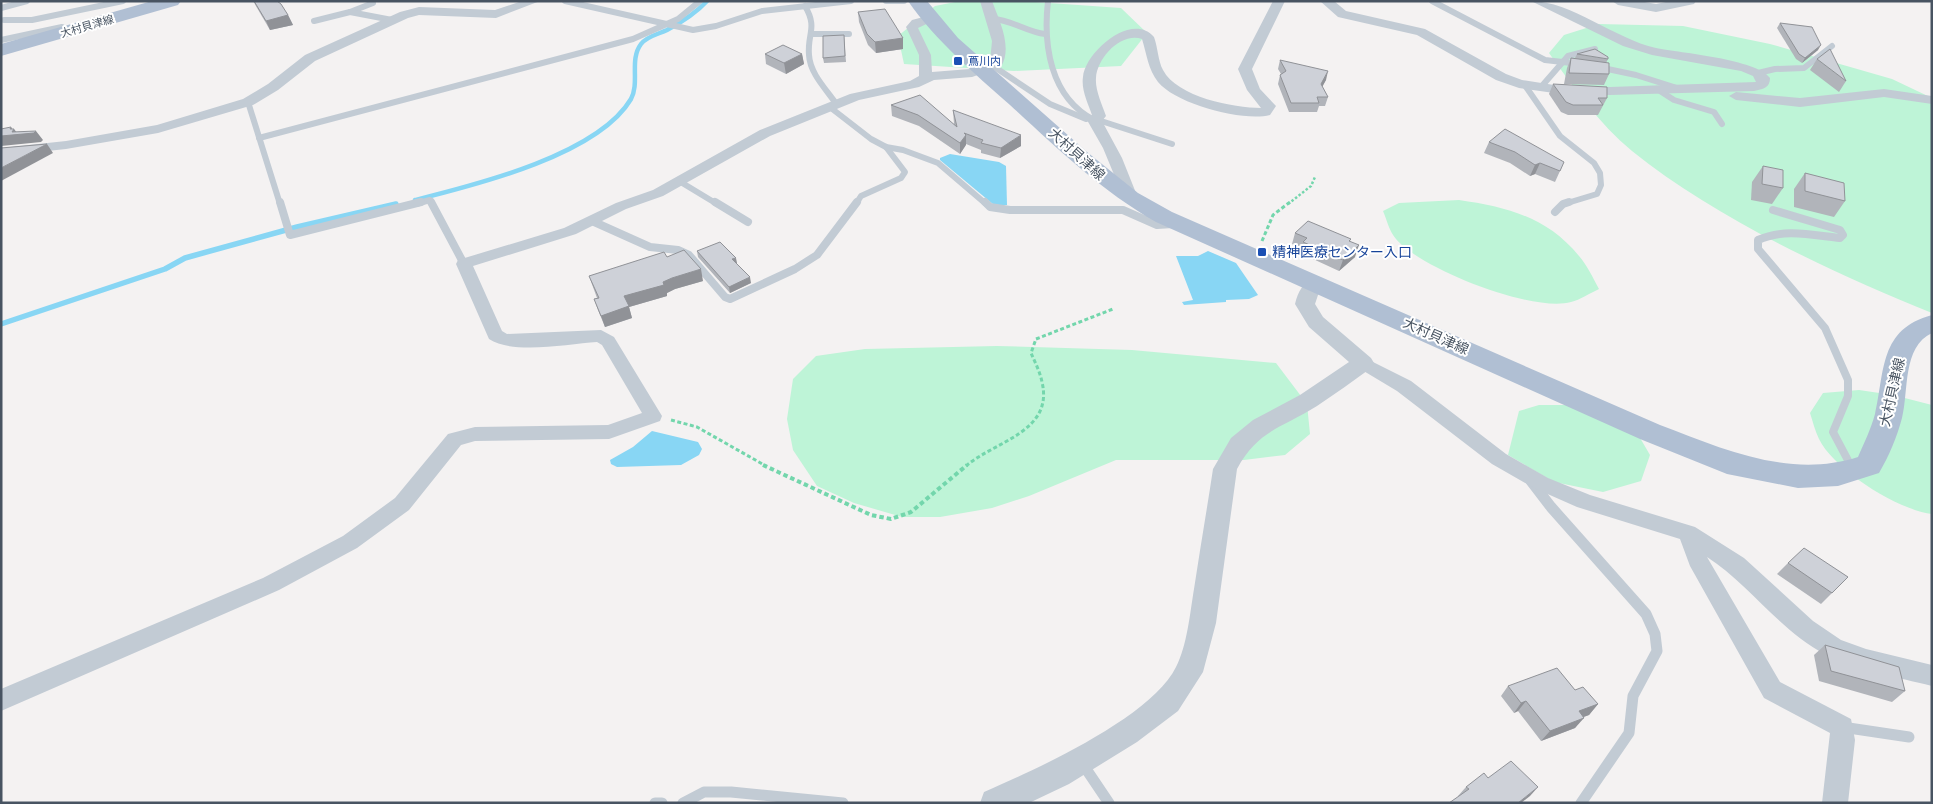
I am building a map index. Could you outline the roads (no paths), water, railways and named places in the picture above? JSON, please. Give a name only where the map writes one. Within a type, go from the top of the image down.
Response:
[{"type":"main road","name":"大村貝津線","points":[[1,50],[172,1]]},
{"type":"main road","name":"大村貝津線","points":[[917,1],[951,42],[988,68],[1080,158],[1130,198],[1177,224],[1650,432],[1737,466],[1798,477],[1838,475],[1869,465],[1889,415],[1896,366],[1904,342],[1918,327],[1932,323]]},
{"type":"street","points":[[1,152],[66,145],[125,132],[158,129],[248,102],[273,87],[310,58],[392,20],[419,11],[496,14],[534,1]]},
{"type":"street","points":[[1,700],[271,584],[350,542],[402,504],[443,451],[455,439],[475,434],[586,434],[609,432],[653,416],[608,341],[602,336],[513,341],[503,340],[495,336],[464,264],[491,254],[570,231],[621,206],[658,193],[765,133],[854,98],[926,79],[988,68],[1000,55],[993,19],[986,1]]},
{"type":"street","points":[[1130,198],[1114,154],[1095,119],[1099,116],[1089,78],[1096,60],[1112,42],[1127,33],[1142,34],[1148,37],[1157,71],[1168,86],[1188,96],[1248,113],[1265,112],[1269,106],[1254,90],[1245,69],[1279,1]]},
{"type":"street","points":[[1326,1],[1342,14],[1421,32],[1501,76],[1524,84],[1541,87],[1610,91],[1754,87],[1763,84],[1763,78],[1758,73],[1744,68],[1652,51],[1627,43],[1537,1]]},
{"type":"street","points":[[1618,1],[1656,8],[1690,1]]},
{"type":"street","points":[[926,79],[925,55],[912,27],[916,23],[931,19]]},
{"type":"street","points":[[1678,88],[1786,102],[1809,102],[1876,92],[1932,100]]},
{"type":"street","points":[[1316,284],[1308,293],[1305,304],[1316,322],[1363,363],[1404,386],[1499,459],[1584,501],[1688,533],[1736,564],[1806,628],[1834,647],[1866,659],[1932,676]]},
{"type":"street","points":[[995,803],[1058,774],[1168,702],[1189,672],[1202,623],[1224,469],[1239,444],[1261,426],[1308,401],[1363,363]]},
{"type":"street","points":[[1688,533],[1698,560],[1772,690],[1842,727],[1843,740],[1835,803]]},
{"type":"lane","points":[[1,8],[27,1]]},
{"type":"lane","points":[[3,21],[32,20],[123,1]]},
{"type":"lane","points":[[565,1],[666,24],[679,30],[715,28],[760,11],[851,1]]},
{"type":"lane","points":[[259,138],[633,39],[678,19],[700,1]]},
{"type":"lane","points":[[886,1],[904,1]]},
{"type":"lane","points":[[1048,1],[1044,34],[1048,66],[1081,114],[1172,144]]},
{"type":"lane","points":[[1432,1],[1545,60],[1563,61],[1636,75],[1678,88]]},
{"type":"lane","points":[[314,21],[350,12],[373,2]]},
{"type":"lane","points":[[3,21],[14,11],[12,6]]},
{"type":"lane","points":[[805,6],[813,21],[813,34],[808,53],[810,64],[834,106],[871,138],[886,147],[904,150],[938,163],[990,207],[1001,210],[1123,210],[1157,225],[1177,224]]},
{"type":"lane","points":[[350,12],[392,20]]},
{"type":"lane","points":[[993,19],[1008,19],[1035,33],[1044,34]]},
{"type":"lane","points":[[1,40],[63,27],[70,31]]},
{"type":"lane","points":[[813,34],[849,34]]},
{"type":"lane","points":[[1758,73],[1775,69],[1804,68],[1832,46]]},
{"type":"lane","points":[[1541,87],[1568,56],[1595,49]]},
{"type":"lane","points":[[988,68],[1075,117],[1095,119]]},
{"type":"lane","points":[[1524,84],[1560,136],[1594,163],[1600,173],[1601,185],[1598,194],[1563,204],[1555,212]]},
{"type":"lane","points":[[1657,89],[1674,100],[1714,112],[1722,124]]},
{"type":"lane","points":[[248,102],[290,235],[430,200],[464,264]]},
{"type":"lane","points":[[592,221],[650,246],[678,250],[689,255],[724,297],[730,299],[795,269],[817,255],[848,217],[861,196],[901,178],[905,172],[886,147]]},
{"type":"lane","points":[[679,181],[748,222]]},
{"type":"lane","points":[[1773,210],[1840,230],[1843,235],[1840,238],[1782,232],[1767,234],[1758,240],[1758,249],[1825,328],[1848,380],[1848,396],[1833,432],[1854,470]]},
{"type":"lane","points":[[1527,474],[1551,507],[1646,614],[1655,634],[1657,651],[1633,696],[1629,733],[1581,803]]},
{"type":"lane","points":[[1842,727],[1909,738]]},
{"type":"lane","points":[[1080,761],[1109,803]]},
{"type":"lane","points":[[683,803],[704,792],[731,792],[843,803]]},
{"type":"lane","points":[[655,803],[662,803]]},
{"type":"water","points":[[950,154],[999,162],[1006,166],[1007,205],[994,205],[940,160],[940,158]]},
{"type":"water","points":[[1208,251],[1236,263],[1258,295],[1249,299],[1184,305],[1182,302],[1193,300],[1176,256],[1198,256]]},
{"type":"water","points":[[652,431],[698,442],[702,449],[699,455],[681,465],[617,467],[611,464],[610,460],[633,447]]},
{"type":"waterway","points":[[415,200],[469,186],[533,165],[564,152],[592,136],[615,119],[631,99],[635,85],[637,50],[641,44],[650,37],[667,30],[683,20],[707,1]]},
{"type":"waterway","points":[[1,324],[165,269],[185,258],[297,227],[396,204]]},
{"type":"place","name":"蔦川内","points":[[958,61]]},
{"type":"place","name":"精神医療センター入口","points":[[1262,252]]}]
